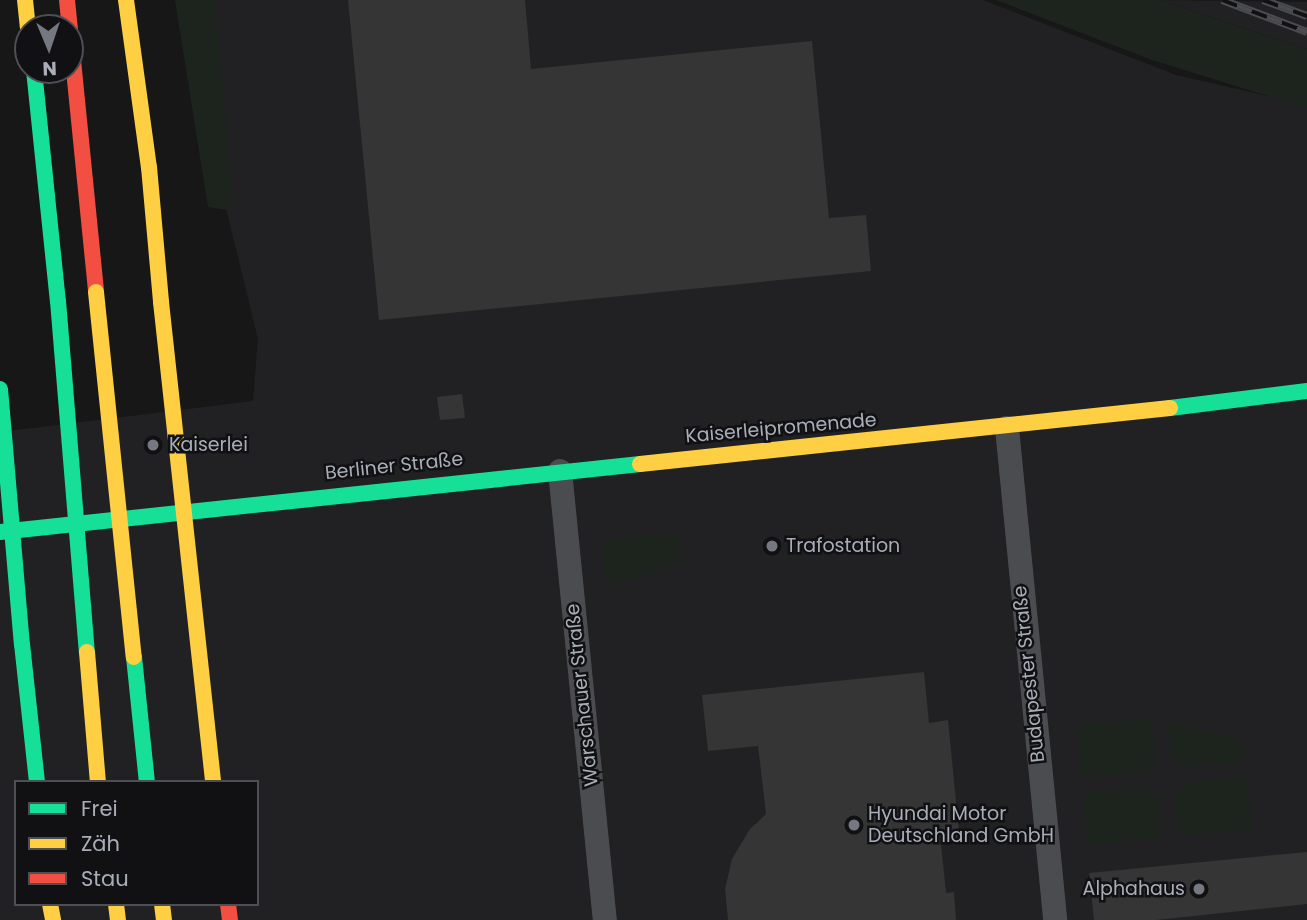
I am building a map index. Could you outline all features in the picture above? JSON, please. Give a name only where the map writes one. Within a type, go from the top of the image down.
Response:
[{"type":"main road","points":[[67,0],[147,780]]},
{"type":"main road","points":[[126,0],[148,154],[161,302],[213,780]]},
{"type":"main road","points":[[35,84],[58,301],[98,780]]},
{"type":"main road","points":[[0,389],[37,780]]},
{"type":"main road","name":"Kaiserleipromenade","points":[[560,471],[1007,428],[1307,391]]},
{"type":"main road","name":"Kaiserleipromenade","points":[[1007,428],[1061,433],[1256,415]]},
{"type":"main road","name":"Berliner Straße","points":[[0,532],[232,503],[560,471]]},
{"type":"main road","name":"Berliner Straße","points":[[0,519],[195,501],[232,503]]},
{"type":"street","name":"Budapester Straße","points":[[1007,428],[1055,920]]},
{"type":"street","name":"Warschauer Straße","points":[[560,471],[605,920]]},
{"type":"shaded area","points":[[175,0],[215,0],[234,211],[208,207]]},
{"type":"shaded area","points":[[198,0],[983,0],[1176,75],[1307,105],[1307,920],[0,920],[0,432],[253,401],[258,339],[219,180]]},
{"type":"shaded area","points":[[996,0],[1159,0],[1307,49],[1307,108],[1152,60]]},
{"type":"shaded area","points":[[1159,0],[1307,2],[1307,49]]},
{"type":"shaded area","points":[[679,533],[682,562],[607,588],[601,540]]},
{"type":"shaded area","points":[[1152,719],[1156,762],[1147,763],[1148,772],[1082,778],[1077,725]]},
{"type":"shaded area","points":[[1167,720],[1242,739],[1244,762],[1180,767],[1180,759],[1171,760]]},
{"type":"shaded area","points":[[1247,776],[1252,829],[1178,836],[1174,793],[1184,792],[1183,783]]},
{"type":"shaded area","points":[[1149,787],[1150,795],[1158,794],[1163,838],[1088,845],[1083,793]]},
{"type":"building","points":[[348,0],[525,0],[531,69],[812,41],[829,218],[866,215],[871,271],[379,320]]},
{"type":"building","points":[[462,394],[465,418],[440,420],[437,397]]},
{"type":"building","points":[[924,672],[929,723],[948,720],[960,842],[941,844],[946,893],[954,892],[956,920],[728,920],[725,889],[732,859],[750,829],[766,814],[762,779],[758,746],[708,751],[702,695]]},
{"type":"building","name":"Alphahaus","points":[[1307,852],[1307,904],[1156,920],[1094,920],[1089,873]]},
{"type":"railway","points":[[1222,0],[1307,32]]},
{"type":"railway","points":[[1263,0],[1307,16]]},
{"type":"traffic: fast","points":[[35,84],[58,301]]},
{"type":"traffic: fast","points":[[58,301],[87,652]]},
{"type":"traffic: fast","points":[[0,389],[22,644]]},
{"type":"traffic: fast","points":[[1170,408],[1307,391]]},
{"type":"traffic: fast","points":[[0,532],[640,464]]},
{"type":"traffic: fast","points":[[22,644],[37,780]]},
{"type":"traffic: fast","points":[[134,657],[147,780]]},
{"type":"traffic: slow","points":[[25,0],[26,14]]},
{"type":"traffic: slow","points":[[126,0],[149,167],[161,302]]},
{"type":"traffic: slow","points":[[96,292],[134,657]]},
{"type":"traffic: slow","points":[[161,302],[213,780]]},
{"type":"traffic: slow","points":[[640,464],[1170,408]]},
{"type":"traffic: slow","points":[[87,652],[98,780]]},
{"type":"traffic: slow","points":[[50,906],[53,920]]},
{"type":"traffic: slow","points":[[116,906],[118,920]]},
{"type":"traffic: slow","points":[[162,906],[164,920]]},
{"type":"traffic: jam","points":[[67,0],[96,292]]},
{"type":"traffic: jam","points":[[228,906],[230,920]]},
{"type":"place","name":"Kaiserlei","points":[[153,445]]},
{"type":"place","name":"Trafostation","points":[[772,546]]},
{"type":"place","name":"Hyundai Motor Deutschland GmbH","points":[[854,825]]},
{"type":"place","name":"Alphahaus","points":[[1199,889]]}]
